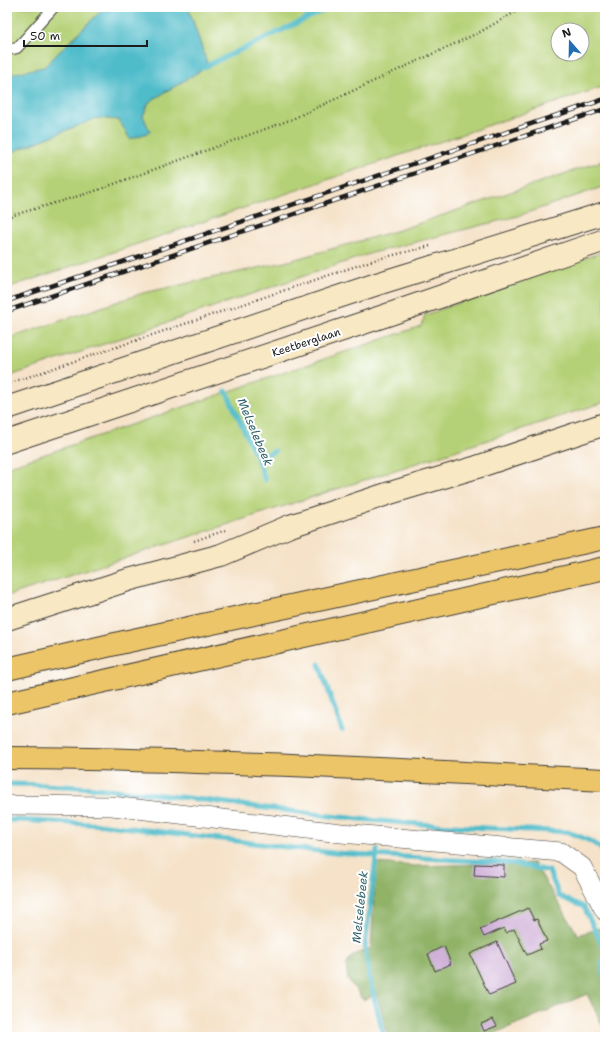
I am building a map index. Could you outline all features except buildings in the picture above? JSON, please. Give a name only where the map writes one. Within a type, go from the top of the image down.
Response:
[{"type":"highway","points":[[7,669],[124,642],[605,538]]},
{"type":"highway","points":[[7,703],[605,568]]},
{"type":"highway","points":[[7,758],[202,762],[477,773],[605,780]]},
{"type":"main road","points":[[7,408],[377,284],[605,213]]},
{"type":"main road","name":"Keetberglaan","points":[[7,442],[375,319],[605,240]]},
{"type":"main road","points":[[7,619],[128,580],[220,555],[290,526],[390,493],[464,471],[605,424]]},
{"type":"street","points":[[7,805],[112,806],[341,833],[562,852],[582,867],[605,911]]},
{"type":"lane","points":[[7,50],[17,48],[54,7]]},
{"type":"path","points":[[7,217],[92,192],[290,120],[480,32],[524,7]]},
{"type":"green space","points":[[7,7],[105,7],[44,67],[7,75]]},
{"type":"green space","points":[[188,7],[605,7],[605,86],[7,288],[7,154],[97,118],[119,120],[130,139],[150,132],[143,116],[149,102],[208,66]]},
{"type":"green space","points":[[605,160],[605,186],[518,216],[372,253],[7,377],[7,339],[143,293],[285,262],[399,230]]},
{"type":"green space","points":[[605,251],[605,402],[7,596],[7,467],[421,326],[425,315]]},
{"type":"green space","points":[[376,863],[416,866],[534,863],[578,935],[599,928],[605,937],[605,1031],[587,994],[486,1037],[388,1037],[377,994],[363,1000],[348,979],[346,964],[353,955],[371,948]]},
{"type":"water","points":[[105,7],[188,7],[208,66],[149,102],[143,116],[150,132],[130,139],[119,120],[97,118],[7,154],[7,75],[44,67]]},
{"type":"waterway","points":[[202,68],[331,7]]},
{"type":"waterway","name":"Melselebeek","points":[[226,391],[257,458],[265,480]]},
{"type":"waterway","points":[[257,458],[275,451]]},
{"type":"waterway","name":"Melselebeek","points":[[319,664],[342,730]]},
{"type":"waterway","points":[[7,784],[50,785],[136,792],[377,821],[568,832],[593,843],[605,854]]},
{"type":"waterway","points":[[7,820],[107,825],[334,853],[511,863],[549,871],[559,896],[584,907],[605,951]]},
{"type":"waterway","name":"Melselebeek","points":[[377,850],[365,946],[369,976],[384,1037]]},
{"type":"waterway","points":[[605,956],[602,965],[605,981]]},
{"type":"railway","points":[[7,301],[605,99]]},
{"type":"railway","points":[[7,311],[605,109]]}]
